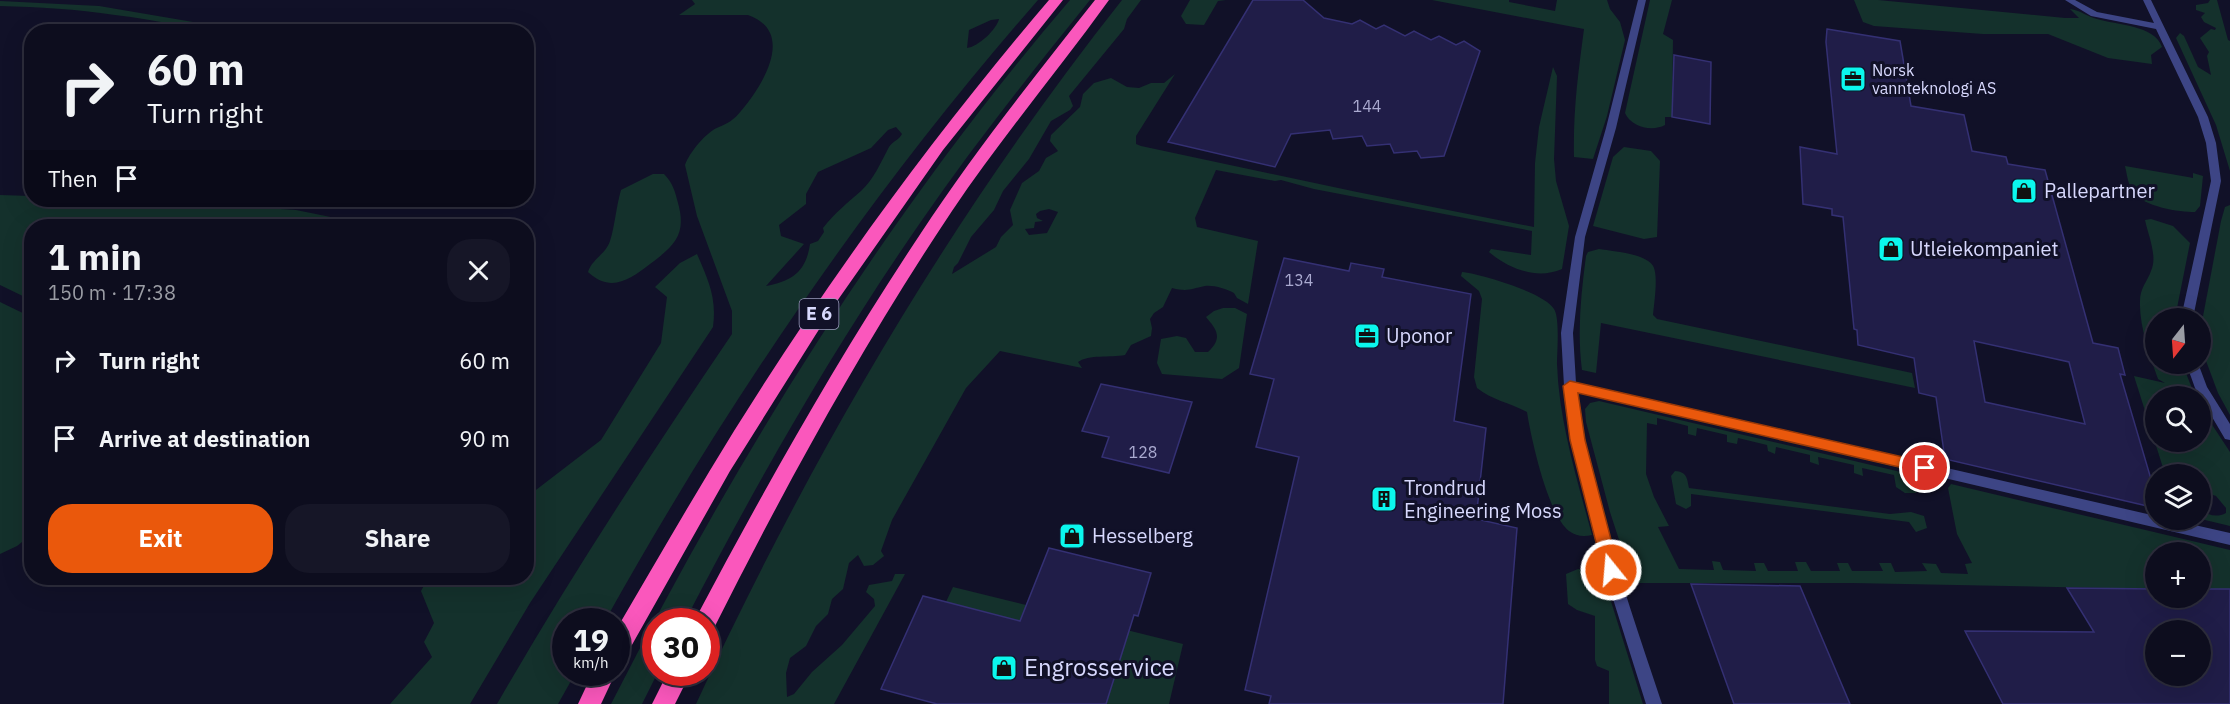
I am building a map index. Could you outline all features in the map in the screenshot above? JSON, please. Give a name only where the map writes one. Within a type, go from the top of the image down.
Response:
[{"type":"highway","name":"E 6","points":[[630,627],[707,491],[759,406],[843,278],[945,136],[1056,0]]},
{"type":"highway","name":"E 6","points":[[713,608],[769,498],[849,360],[928,236],[1012,116],[1102,0]]},
{"type":"highway","points":[[589,704],[598,686]]},
{"type":"highway","points":[[663,704],[673,686]]},
{"type":"street","points":[[1642,0],[1611,128],[1580,237],[1567,333],[1570,386],[1577,440],[1604,548],[1654,704]]},
{"type":"street","points":[[2069,0],[2094,14],[2159,27]]},
{"type":"street","points":[[2147,0],[2203,117],[2211,143],[2216,181],[2189,308]]},
{"type":"street","points":[[2196,374],[2201,388],[2230,435]]},
{"type":"street","points":[[1570,386],[2230,539]]},
{"type":"green space","points":[[692,0],[1038,0],[976,72],[917,147],[805,299],[701,458],[612,608],[554,608],[611,517],[732,334],[732,311],[697,216],[685,165],[704,138],[714,129],[734,119],[750,100],[766,74],[773,46],[770,34],[762,23],[748,15],[679,15],[695,4]],"holes":[[[999,19],[986,37],[967,48],[969,30],[991,20]],[[896,127],[902,134],[889,147],[866,186],[823,228],[824,232],[818,241],[810,244],[805,262],[796,274],[766,286],[804,244],[781,236],[779,225],[806,204],[806,194],[818,172],[871,148],[888,130]]]},
{"type":"green space","points":[[1070,0],[1090,0],[1024,82],[940,194],[888,271],[796,418],[692,608],[662,608],[764,428],[819,338],[939,165],[1003,81]]},
{"type":"green space","points":[[1122,0],[1141,0],[1127,19],[1124,29],[1069,96],[1073,106],[1051,121],[1029,159],[1003,191],[994,210],[971,237],[952,274],[996,247],[1001,237],[1013,225],[1010,210],[1022,183],[1039,171],[1046,158],[1058,151],[1050,141],[1051,135],[1080,107],[1083,94],[1094,83],[1111,78],[1127,87],[1139,88],[1151,83],[1164,83],[1175,74],[1136,136],[1136,144],[1141,146],[1534,227],[1535,163],[1539,127],[1553,67],[1557,76],[1554,159],[1556,181],[1569,226],[1562,269],[1533,273],[1514,268],[1489,252],[1491,249],[1531,255],[1532,231],[1314,189],[1281,180],[1275,181],[1216,170],[1195,218],[1197,227],[1258,241],[1248,304],[1237,298],[1234,293],[1216,287],[1205,286],[1186,290],[1172,288],[1163,307],[1150,319],[1151,336],[1131,345],[1125,355],[1094,357],[1078,362],[1082,368],[1000,351],[966,388],[892,520],[881,551],[884,556],[873,565],[864,566],[858,555],[849,563],[843,589],[832,599],[828,614],[816,626],[806,646],[790,658],[786,673],[787,697],[794,694],[812,672],[842,645],[875,606],[874,599],[866,592],[869,585],[892,581],[895,574],[905,574],[834,704],[696,704],[705,686],[720,686],[720,654],[787,519],[837,428],[888,339],[1000,166],[1059,82]],"holes":[[[1049,209],[1058,212],[1047,233],[1029,235],[1025,229],[1034,228],[1035,222],[1043,221],[1037,218],[1036,214]]]},
{"type":"green space","points":[[1190,0],[1226,0],[1218,1],[1204,25],[1186,24],[1181,16]]},
{"type":"green space","points":[[1432,0],[1509,0],[1509,2],[1555,11],[1557,0],[1607,0],[1610,9],[1620,22],[1625,40],[1607,116],[1593,159],[1574,157],[1575,108],[1584,29]]},
{"type":"green space","points":[[1650,0],[1672,0],[1663,34],[1673,40],[1672,117],[1665,117],[1665,125],[1654,128],[1637,125],[1625,113]]},
{"type":"green space","points":[[1854,0],[1878,0],[2079,18],[2070,9],[2090,17],[2143,30],[2152,34],[2162,47],[2151,55],[2152,64],[2108,58],[2048,34],[1983,34],[1874,26],[1863,22]]},
{"type":"green space","points":[[2210,0],[2217,0],[2230,41],[2230,171],[2216,125],[2176,38],[2180,33],[2184,36],[2198,67],[2211,75],[2207,56],[2209,52],[2200,38],[2211,29],[2216,28],[2204,22],[2201,17],[2205,13],[2196,10],[2196,5],[2208,3]]},
{"type":"green space","points":[[0,1],[99,6],[205,24],[173,24],[86,11],[0,6]]},
{"type":"green space","points":[[1624,147],[1651,151],[1660,161],[1657,237],[1644,239],[1593,226],[1613,157]]},
{"type":"green space","points":[[2125,166],[2193,178],[2193,173],[2203,176],[2200,206],[2195,212],[2188,212],[2162,208],[2145,201],[2131,189]]},
{"type":"green space","points":[[653,174],[664,174],[675,191],[681,224],[676,239],[658,258],[627,279],[612,283],[596,278],[588,272],[610,241],[621,190]]},
{"type":"green space","points":[[0,195],[24,196],[24,207],[249,207],[296,210],[340,219],[24,219],[24,297],[0,285]]},
{"type":"green space","points":[[2230,205],[2230,415],[2211,374],[2211,308],[2205,308],[2225,207]]},
{"type":"green space","points":[[2151,219],[2173,226],[2190,243],[2177,308],[2145,308],[2145,337],[2140,301],[2141,292],[2153,265],[2153,252],[2145,220]]},
{"type":"green space","points":[[1599,249],[1638,256],[1651,263],[1656,278],[1653,315],[1657,319],[1912,373],[1915,388],[1601,323],[1596,373],[1582,370],[1580,327],[1586,256],[1588,252]]},
{"type":"green space","points":[[697,254],[713,298],[713,327],[530,603],[470,704],[390,704],[432,657],[424,642],[434,623],[421,591],[424,585],[534,585],[534,491],[601,440],[661,343],[667,297],[655,287],[680,263]]},
{"type":"green space","points":[[1462,272],[1497,280],[1526,291],[1548,303],[1556,313],[1558,386],[1561,407],[1592,535],[1580,536],[1569,531],[1554,509],[1542,475],[1527,412],[1489,396],[1477,388],[1474,377],[1482,299],[1479,291],[1461,276]]},
{"type":"green space","points":[[0,302],[24,314],[24,540],[0,554]]},
{"type":"green space","points":[[1223,308],[1235,308],[1247,314],[1239,368],[1222,379],[1162,374],[1157,363],[1161,339],[1177,336],[1186,338],[1195,352],[1208,352],[1216,342],[1217,334],[1206,317]]},
{"type":"green space","points":[[2156,374],[2186,374],[2191,386],[2145,386],[2145,411],[2134,376],[2165,383],[2158,379]]},
{"type":"green space","points":[[1599,401],[1905,473],[1918,484],[1916,493],[1905,493],[1896,487],[1894,475],[1862,468],[1863,476],[1854,473],[1854,465],[1818,457],[1819,465],[1810,462],[1810,455],[1776,447],[1775,454],[1768,451],[1767,445],[1738,438],[1737,444],[1727,442],[1727,435],[1697,428],[1696,436],[1688,434],[1688,426],[1657,418],[1657,425],[1647,423],[1646,474],[1654,497],[1669,526],[1658,527],[1679,569],[1714,570],[1712,561],[1720,562],[1723,570],[1756,571],[1754,563],[1764,563],[1768,571],[1798,571],[1795,562],[1806,562],[1811,571],[1840,571],[1837,563],[1848,563],[1852,571],[1883,571],[1879,563],[1891,563],[1895,572],[1927,571],[1922,563],[1936,564],[1941,573],[1968,574],[1965,564],[1972,563],[1957,534],[1948,488],[1951,484],[2196,542],[2145,542],[2145,589],[1852,583],[1633,583],[1610,512],[1586,422],[1585,409],[1590,403]]},
{"type":"green space","points":[[2211,423],[2230,452],[2230,526],[2211,521],[2211,514],[2216,516],[2226,513],[2226,508],[2216,496],[2211,494],[2211,464],[2162,464],[2158,452],[2211,452]]},
{"type":"green space","points":[[1675,471],[1684,474],[1689,488],[1890,514],[1911,512],[1924,516],[1927,528],[1916,532],[1909,522],[1691,494],[1691,506],[1686,509],[1676,504],[1671,476]]},
{"type":"green space","points":[[2211,546],[2230,550],[2230,589],[2211,589]]},
{"type":"green space","points":[[1578,569],[1590,570],[1604,579],[1643,704],[1609,704],[1609,671],[1597,666],[1595,660],[1595,616],[1577,610],[1568,604],[1566,574]]},
{"type":"green space","points":[[953,587],[1183,644],[1169,704],[1106,704],[946,602]]},
{"type":"green space","points":[[552,612],[552,686],[568,686],[558,704],[497,704]]},
{"type":"green space","points":[[642,645],[642,686],[651,686],[642,704],[611,704],[620,686],[630,686],[630,668]]},
{"type":"building","points":[[1253,0],[1303,0],[1324,18],[1352,24],[1360,20],[1376,29],[1384,25],[1405,36],[1414,31],[1431,40],[1439,36],[1456,45],[1464,41],[1480,51],[1444,156],[1421,158],[1417,151],[1394,153],[1390,144],[1367,146],[1362,136],[1333,139],[1330,130],[1291,134],[1275,167],[1168,142]]},
{"type":"building","points":[[1827,29],[1900,41],[1911,106],[1964,115],[1972,151],[2006,157],[2008,164],[2045,170],[2093,343],[2118,348],[2125,375],[2120,374],[2147,464],[2145,505],[1945,459],[1936,397],[1919,393],[1914,358],[1858,345],[1857,330],[1854,329],[1843,217],[1832,215],[1832,209],[1803,204],[1800,147],[1837,154],[1826,42]],"holes":[[[1974,341],[2069,362],[2085,424],[1985,402]]]},
{"type":"building","points":[[1674,55],[1711,62],[1710,124],[1672,117]]},
{"type":"building","name":"Trondrud Engineering Moss","points":[[1284,258],[1349,271],[1351,263],[1384,269],[1382,277],[1471,294],[1454,421],[1486,428],[1476,519],[1517,528],[1503,704],[1269,704],[1271,696],[1245,690],[1299,457],[1256,447],[1274,379],[1250,374]]},
{"type":"building","points":[[1101,384],[1192,402],[1169,473],[1102,457],[1109,437],[1082,431]]},
{"type":"building","name":"Engrosservice","points":[[1049,548],[1151,573],[1138,616],[1134,615],[1106,704],[937,704],[881,689],[923,596],[1020,621]]},
{"type":"building","points":[[1691,584],[1800,586],[1850,704],[1734,704]]},
{"type":"building","points":[[2067,588],[2145,589],[2145,608],[2211,608],[2211,589],[2230,589],[2230,704],[2003,704],[1965,631],[2094,632]]},
{"type":"place","name":"Norsk vannteknologi AS","points":[[1853,79]]},
{"type":"place","name":"Pallepartner","points":[[2024,191]]},
{"type":"place","name":"Utleiekompaniet","points":[[1891,249]]},
{"type":"place","name":"Uponor","points":[[1367,336]]},
{"type":"place","name":"Trondrud Engineering Moss","points":[[1384,499]]},
{"type":"place","name":"Hesselberg","points":[[1072,536]]},
{"type":"place","name":"Engrosservice","points":[[1004,668]]},
{"type":"route","points":[[1611,570],[1577,440],[1570,386],[1925,468]]}]
